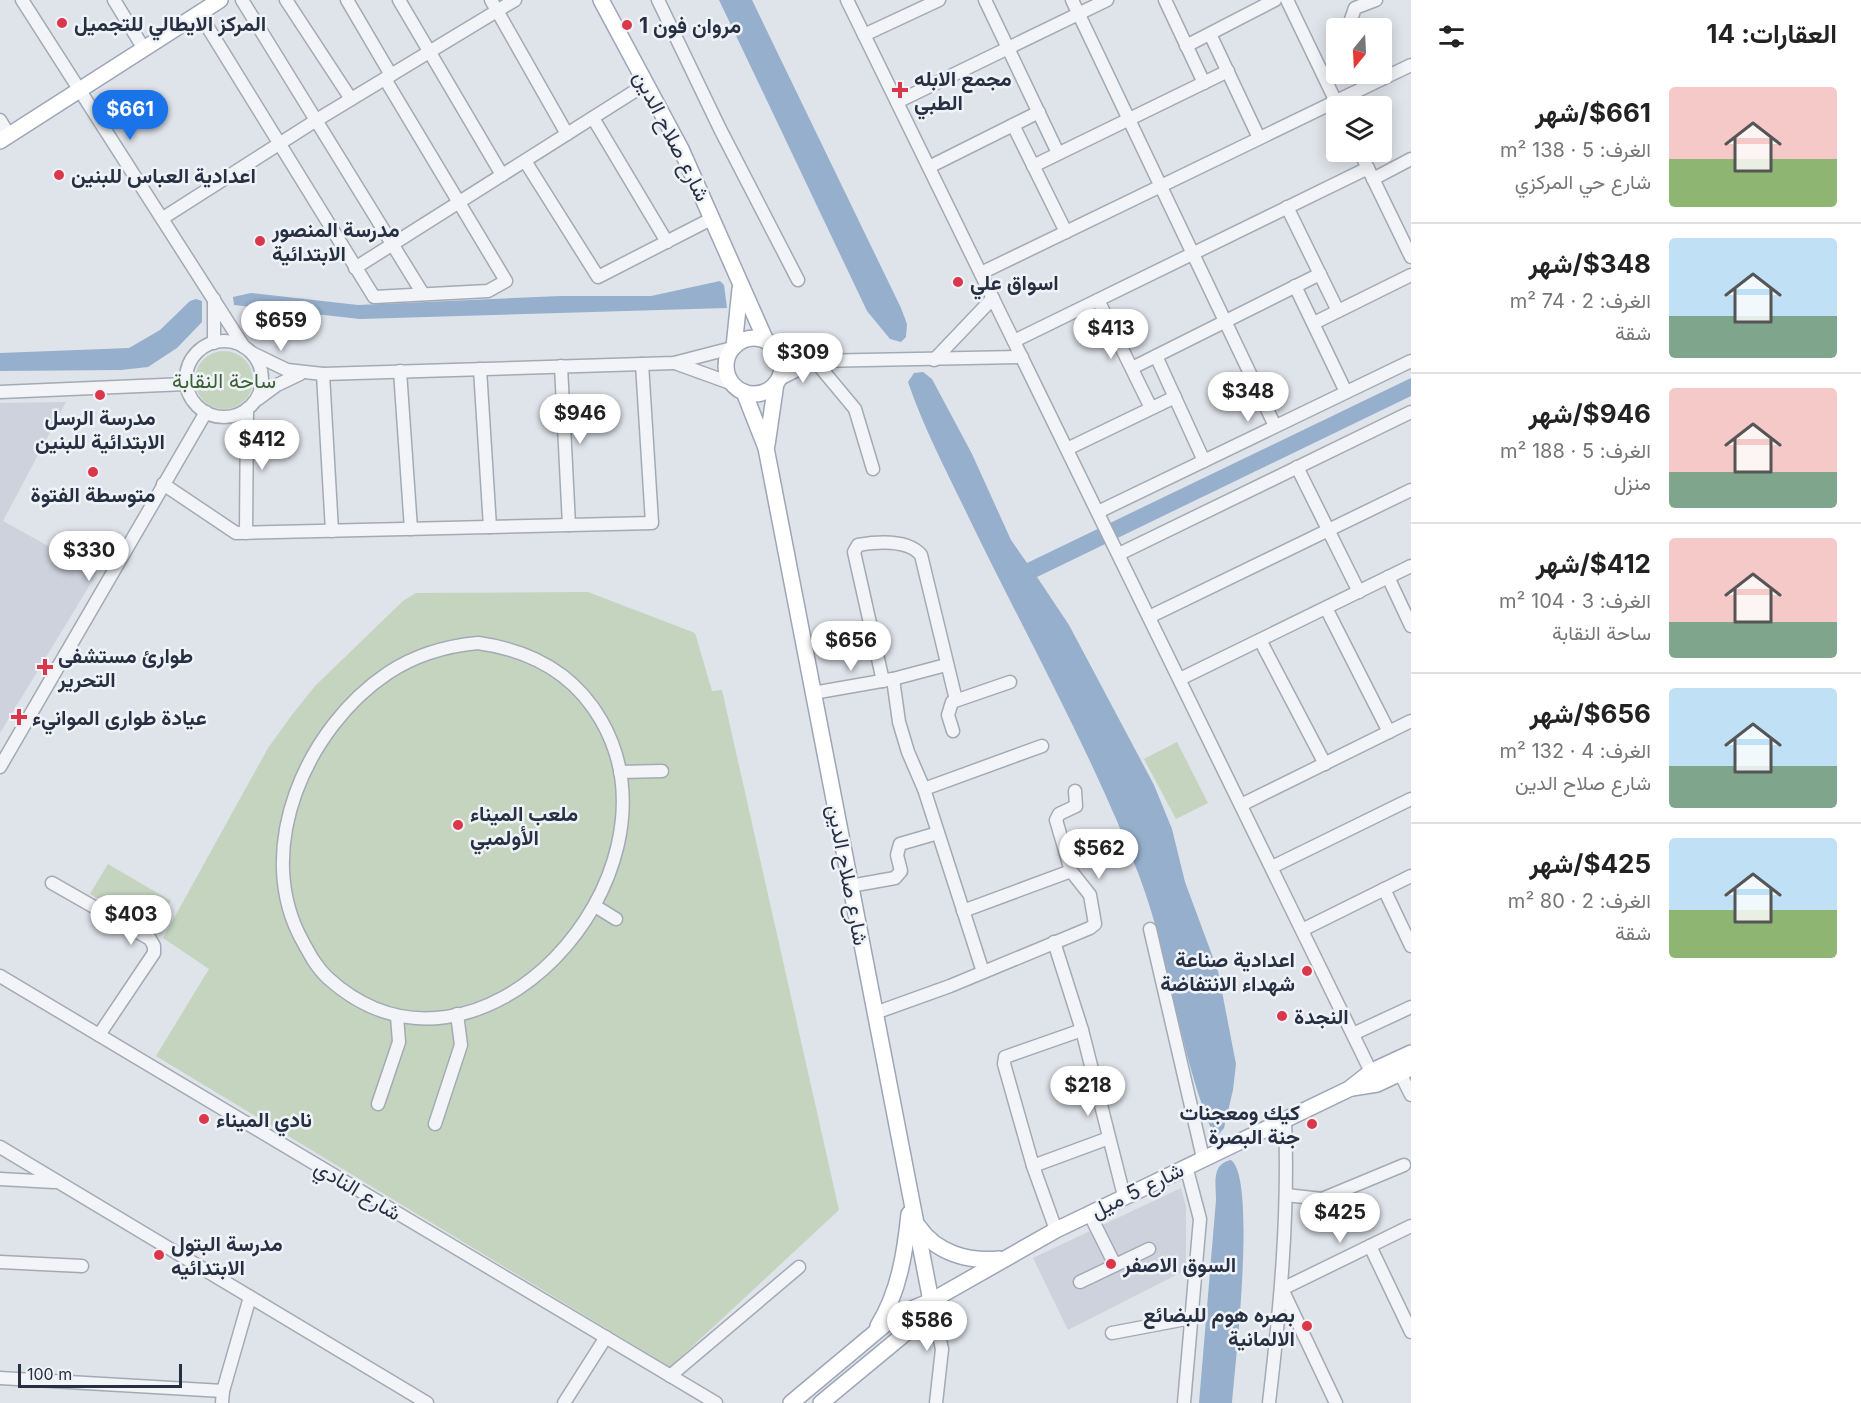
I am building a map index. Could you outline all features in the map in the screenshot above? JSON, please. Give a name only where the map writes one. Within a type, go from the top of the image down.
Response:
[{"type":"main road","points":[[5,138],[144,49],[202,7],[220,0]]},
{"type":"main road","name":"شارع صلاح الدين","points":[[601,0],[681,149],[766,341]]},
{"type":"main road","name":"شارع صلاح الدين","points":[[733,348],[740,300],[738,274]]},
{"type":"main road","points":[[748,339],[766,341],[779,354],[782,363],[777,381],[762,393],[738,388],[726,366],[733,348],[748,339]]},
{"type":"main road","name":"شارع صلاح الدين","points":[[766,448],[777,381]]},
{"type":"main road","name":"شارع صلاح الدين","points":[[738,388],[766,448],[931,1301]]},
{"type":"main road","name":"شارع 5 ميل","points":[[1375,1078],[1411,1053]]},
{"type":"main road","name":"شارع 5 ميل","points":[[931,1301],[1002,1259],[1124,1196],[1349,1089],[1375,1078],[1406,1071]]},
{"type":"main road","points":[[870,1336],[888,1309],[897,1283],[905,1248],[910,1196]]},
{"type":"main road","points":[[915,1221],[930,1241],[951,1253],[988,1260],[1002,1259]]},
{"type":"main road","points":[[790,1403],[896,1316],[931,1301]]},
{"type":"main road","points":[[821,1403],[908,1331],[931,1301]]},
{"type":"street","points":[[22,0],[248,350],[262,376],[261,389],[252,405],[246,533]]},
{"type":"street","points":[[114,0],[144,49]]},
{"type":"street","points":[[242,0],[423,294]]},
{"type":"street","points":[[286,0],[351,99]]},
{"type":"street","points":[[202,7],[279,144],[374,297],[488,291],[506,281],[458,203],[347,0]]},
{"type":"street","points":[[399,0],[502,175]]},
{"type":"street","points":[[163,218],[315,121],[431,51],[494,5],[515,0]]},
{"type":"street","points":[[658,0],[720,129],[798,280]]},
{"type":"street","points":[[848,0],[1375,1078]]},
{"type":"street","points":[[864,35],[939,0]]},
{"type":"street","points":[[985,0],[1058,153]]},
{"type":"street","points":[[1072,0],[1275,426]]},
{"type":"street","points":[[897,102],[1107,0]]},
{"type":"street","points":[[1165,0],[1204,83]]},
{"type":"street","points":[[1186,46],[1275,0]]},
{"type":"street","points":[[1287,0],[1333,96]]},
{"type":"street","points":[[1352,18],[1355,8],[1376,0]]},
{"type":"street","points":[[494,5],[567,134]]},
{"type":"street","points":[[1210,34],[1259,138]]},
{"type":"street","points":[[1392,71],[1411,65]]},
{"type":"street","points":[[1033,166],[1228,72]]},
{"type":"street","points":[[355,268],[646,84]]},
{"type":"street","points":[[1348,96],[1364,84]]},
{"type":"street","points":[[981,273],[1259,138],[1326,109]]},
{"type":"street","points":[[929,167],[1039,112]]},
{"type":"street","points":[[593,118],[667,242]]},
{"type":"street","points":[[0,120],[5,138]]},
{"type":"street","points":[[1012,125],[1066,232]]},
{"type":"street","points":[[1014,340],[1287,207],[1411,159]]},
{"type":"street","points":[[525,161],[598,278],[713,218]]},
{"type":"street","points":[[1365,162],[1411,257]]},
{"type":"street","points":[[1287,207],[1338,311]]},
{"type":"street","points":[[1132,368],[1320,274]]},
{"type":"street","points":[[1314,323],[1411,275]]},
{"type":"street","points":[[1295,286],[1346,392]]},
{"type":"street","points":[[214,297],[214,343]]},
{"type":"street","points":[[934,360],[993,298]]},
{"type":"street","points":[[1098,300],[1151,408]]},
{"type":"street","points":[[300,374],[277,385],[252,405],[227,417],[206,412],[196,405],[186,384],[190,363],[196,354],[214,343],[224,341],[248,350],[275,366],[300,374],[674,363],[733,348]]},
{"type":"street","points":[[779,354],[816,361],[1022,357]]},
{"type":"street","points":[[1156,356],[1204,461]]},
{"type":"street","points":[[777,381],[816,361]]},
{"type":"street","points":[[816,361],[855,409],[873,469]]},
{"type":"street","points":[[1098,512],[1411,361]]},
{"type":"street","points":[[674,363],[738,388]]},
{"type":"street","points":[[163,484],[236,533],[652,523],[642,364]]},
{"type":"street","points":[[561,366],[568,525]]},
{"type":"street","points":[[480,369],[490,527]]},
{"type":"street","points":[[400,371],[411,529]]},
{"type":"street","points":[[323,374],[332,531]]},
{"type":"street","points":[[0,392],[186,384]]},
{"type":"street","points":[[1067,448],[1175,397]]},
{"type":"street","points":[[0,767],[206,412]]},
{"type":"street","points":[[1119,554],[1411,412]]},
{"type":"street","points":[[1298,467],[1359,592]]},
{"type":"street","points":[[1149,617],[1411,490]]},
{"type":"street","points":[[956,700],[921,555],[912,549],[881,541],[858,545],[854,552],[901,728],[924,789],[984,972]]},
{"type":"street","points":[[1180,679],[1411,566]]},
{"type":"street","points":[[1388,577],[1411,626]]},
{"type":"street","points":[[1326,608],[1389,732]]},
{"type":"street","points":[[1260,640],[1325,764]]},
{"type":"street","points":[[478,643],[513,650],[546,664],[580,691],[606,729],[620,772],[622,820],[618,843],[612,867],[595,906],[570,942],[550,964],[514,990],[492,1002],[457,1014],[423,1018],[397,1016],[378,1010],[357,999],[320,970],[297,931],[285,888],[284,842],[298,788],[314,753],[355,700],[390,671],[432,652],[457,645],[478,643]]},
{"type":"street","points":[[813,693],[888,680],[946,665]]},
{"type":"street","points":[[953,731],[948,708],[956,700],[1010,682]]},
{"type":"street","points":[[1241,805],[1411,721]]},
{"type":"street","points":[[924,789],[1042,746]]},
{"type":"street","points":[[620,772],[662,771]]},
{"type":"street","points":[[875,1013],[984,972],[1095,924],[1090,895],[1071,871],[1056,820],[1059,814],[1076,806],[1075,791]]},
{"type":"street","points":[[1272,867],[1411,799]]},
{"type":"street","points":[[850,886],[899,875],[901,871],[898,849],[900,844],[938,833]]},
{"type":"street","points":[[963,911],[1071,871]]},
{"type":"street","points":[[1302,930],[1411,876]]},
{"type":"street","points":[[52,883],[150,939],[154,946],[154,952],[99,1035]]},
{"type":"street","points":[[1384,889],[1411,946]]},
{"type":"street","points":[[595,906],[616,919]]},
{"type":"street","points":[[1150,929],[1203,1158]]},
{"type":"street","points":[[1054,942],[1082,1030],[1124,1196]]},
{"type":"street","name":"شارع النادي","points":[[0,976],[716,1403]]},
{"type":"street","points":[[1353,1034],[1411,1007]]},
{"type":"street","points":[[435,1124],[461,1045],[457,1014]]},
{"type":"street","points":[[378,1104],[399,1042],[397,1016]]},
{"type":"street","points":[[1056,1230],[1034,1166],[1004,1064],[1005,1057],[1082,1030]]},
{"type":"street","points":[[1406,1071],[1411,1095]]},
{"type":"street","points":[[1269,1403],[1282,1288],[1286,1195],[1285,1120]]},
{"type":"street","points":[[1034,1166],[1109,1138]]},
{"type":"street","points":[[1,1149],[427,1403]]},
{"type":"street","points":[[1286,1195],[1322,1199],[1404,1165]]},
{"type":"street","points":[[1184,1403],[1200,1219],[1186,1166]]},
{"type":"street","points":[[0,1179],[59,1182]]},
{"type":"street","points":[[1089,1214],[1115,1265]]},
{"type":"street","points":[[1282,1288],[1411,1226]]},
{"type":"street","points":[[1370,1246],[1411,1332]]},
{"type":"street","points":[[1080,1282],[1149,1249]]},
{"type":"street","points":[[0,1262],[82,1266]]},
{"type":"street","points":[[670,1376],[799,1267]]},
{"type":"street","points":[[1282,1288],[1336,1403]]},
{"type":"street","points":[[0,1378],[223,1397],[250,1297]]},
{"type":"street","points":[[931,1301],[942,1349],[936,1403]]},
{"type":"street","points":[[1112,1333],[1191,1318]]},
{"type":"street","points":[[564,1403],[606,1337]]},
{"type":"shaded area","points":[[66,402],[3,521],[97,573],[0,733],[0,403]]},
{"type":"shaded area","name":"السوق الاصفر","points":[[1181,1188],[1186,1207],[1186,1270],[1068,1330],[1033,1258]]},
{"type":"green space","name":"ساحة النقابة","points":[[224,351],[240,356],[248,364],[253,380],[248,396],[240,404],[224,409],[208,404],[200,396],[195,380],[200,364],[208,356]]},
{"type":"green space","points":[[588,592],[695,633],[712,691],[722,690],[839,1210],[670,1367],[156,1056],[209,969],[163,938],[268,748],[315,686],[403,601],[416,593]]},
{"type":"green space","points":[[1177,742],[1208,803],[1176,819],[1144,759]]},
{"type":"green space","points":[[108,864],[171,901],[153,931],[90,894]]},
{"type":"water","points":[[719,0],[752,0],[901,308],[907,324],[906,337],[901,342],[890,339],[867,311]]},
{"type":"water","points":[[720,281],[724,285],[727,308],[360,319],[234,305],[233,297],[251,293],[358,305],[560,296],[651,296]]},
{"type":"water","points":[[196,299],[202,301],[202,322],[177,348],[148,367],[121,370],[0,371],[0,353],[129,348],[160,330],[190,301]]},
{"type":"water","points":[[923,372],[932,379],[972,454],[1011,540],[1027,563],[1411,378],[1411,396],[1037,577],[1069,625],[1154,785],[1172,829],[1185,882],[1218,971],[1236,1064],[1233,1090],[1224,1128],[1219,1134],[1212,1131],[1200,1100],[1182,1037],[1160,941],[1140,878],[1081,741],[921,417],[908,382],[914,373]]},
{"type":"water","points":[[1231,1160],[1239,1174],[1244,1235],[1232,1403],[1199,1403],[1216,1200],[1215,1181],[1220,1166]]},
{"type":"place","name":"المركز الايطالي للتجميل","points":[[62,23]]},
{"type":"place","name":"مروان فون 1","points":[[627,25]]},
{"type":"place","name":"مجمع الابله الطبي","points":[[900,90]]},
{"type":"place","name":"اعدادية العباس للبنين","points":[[59,175]]},
{"type":"place","name":"مدرسة المنصور الابتدائية","points":[[260,241]]},
{"type":"place","name":"اسواق علي","points":[[958,282]]},
{"type":"place","name":"مدرسة الرسل الابتدائية للبنين","points":[[100,395]]},
{"type":"place","name":"متوسطة الفتوة","points":[[93,472]]},
{"type":"place","name":"طوارئ مستشفى التحرير","points":[[45,667]]},
{"type":"place","name":"عيادة طوارى الموانيء","points":[[19,717]]},
{"type":"place","name":"ملعب الميناء الأولمبي","points":[[458,825]]},
{"type":"place","name":"اعدادية صناعة شهداء الانتفاضة","points":[[1307,971]]},
{"type":"place","name":"النجدة","points":[[1282,1016]]},
{"type":"place","name":"نادي الميناء","points":[[204,1119]]},
{"type":"place","name":"كيك ومعجنات جنة البصرة","points":[[1312,1124]]},
{"type":"place","name":"مدرسة البتول الابتدائيه","points":[[159,1255]]},
{"type":"place","name":"السوق الاصفر","points":[[1111,1264]]},
{"type":"place","name":"بصره هوم للبضائع الالمانية","points":[[1307,1326]]}]
